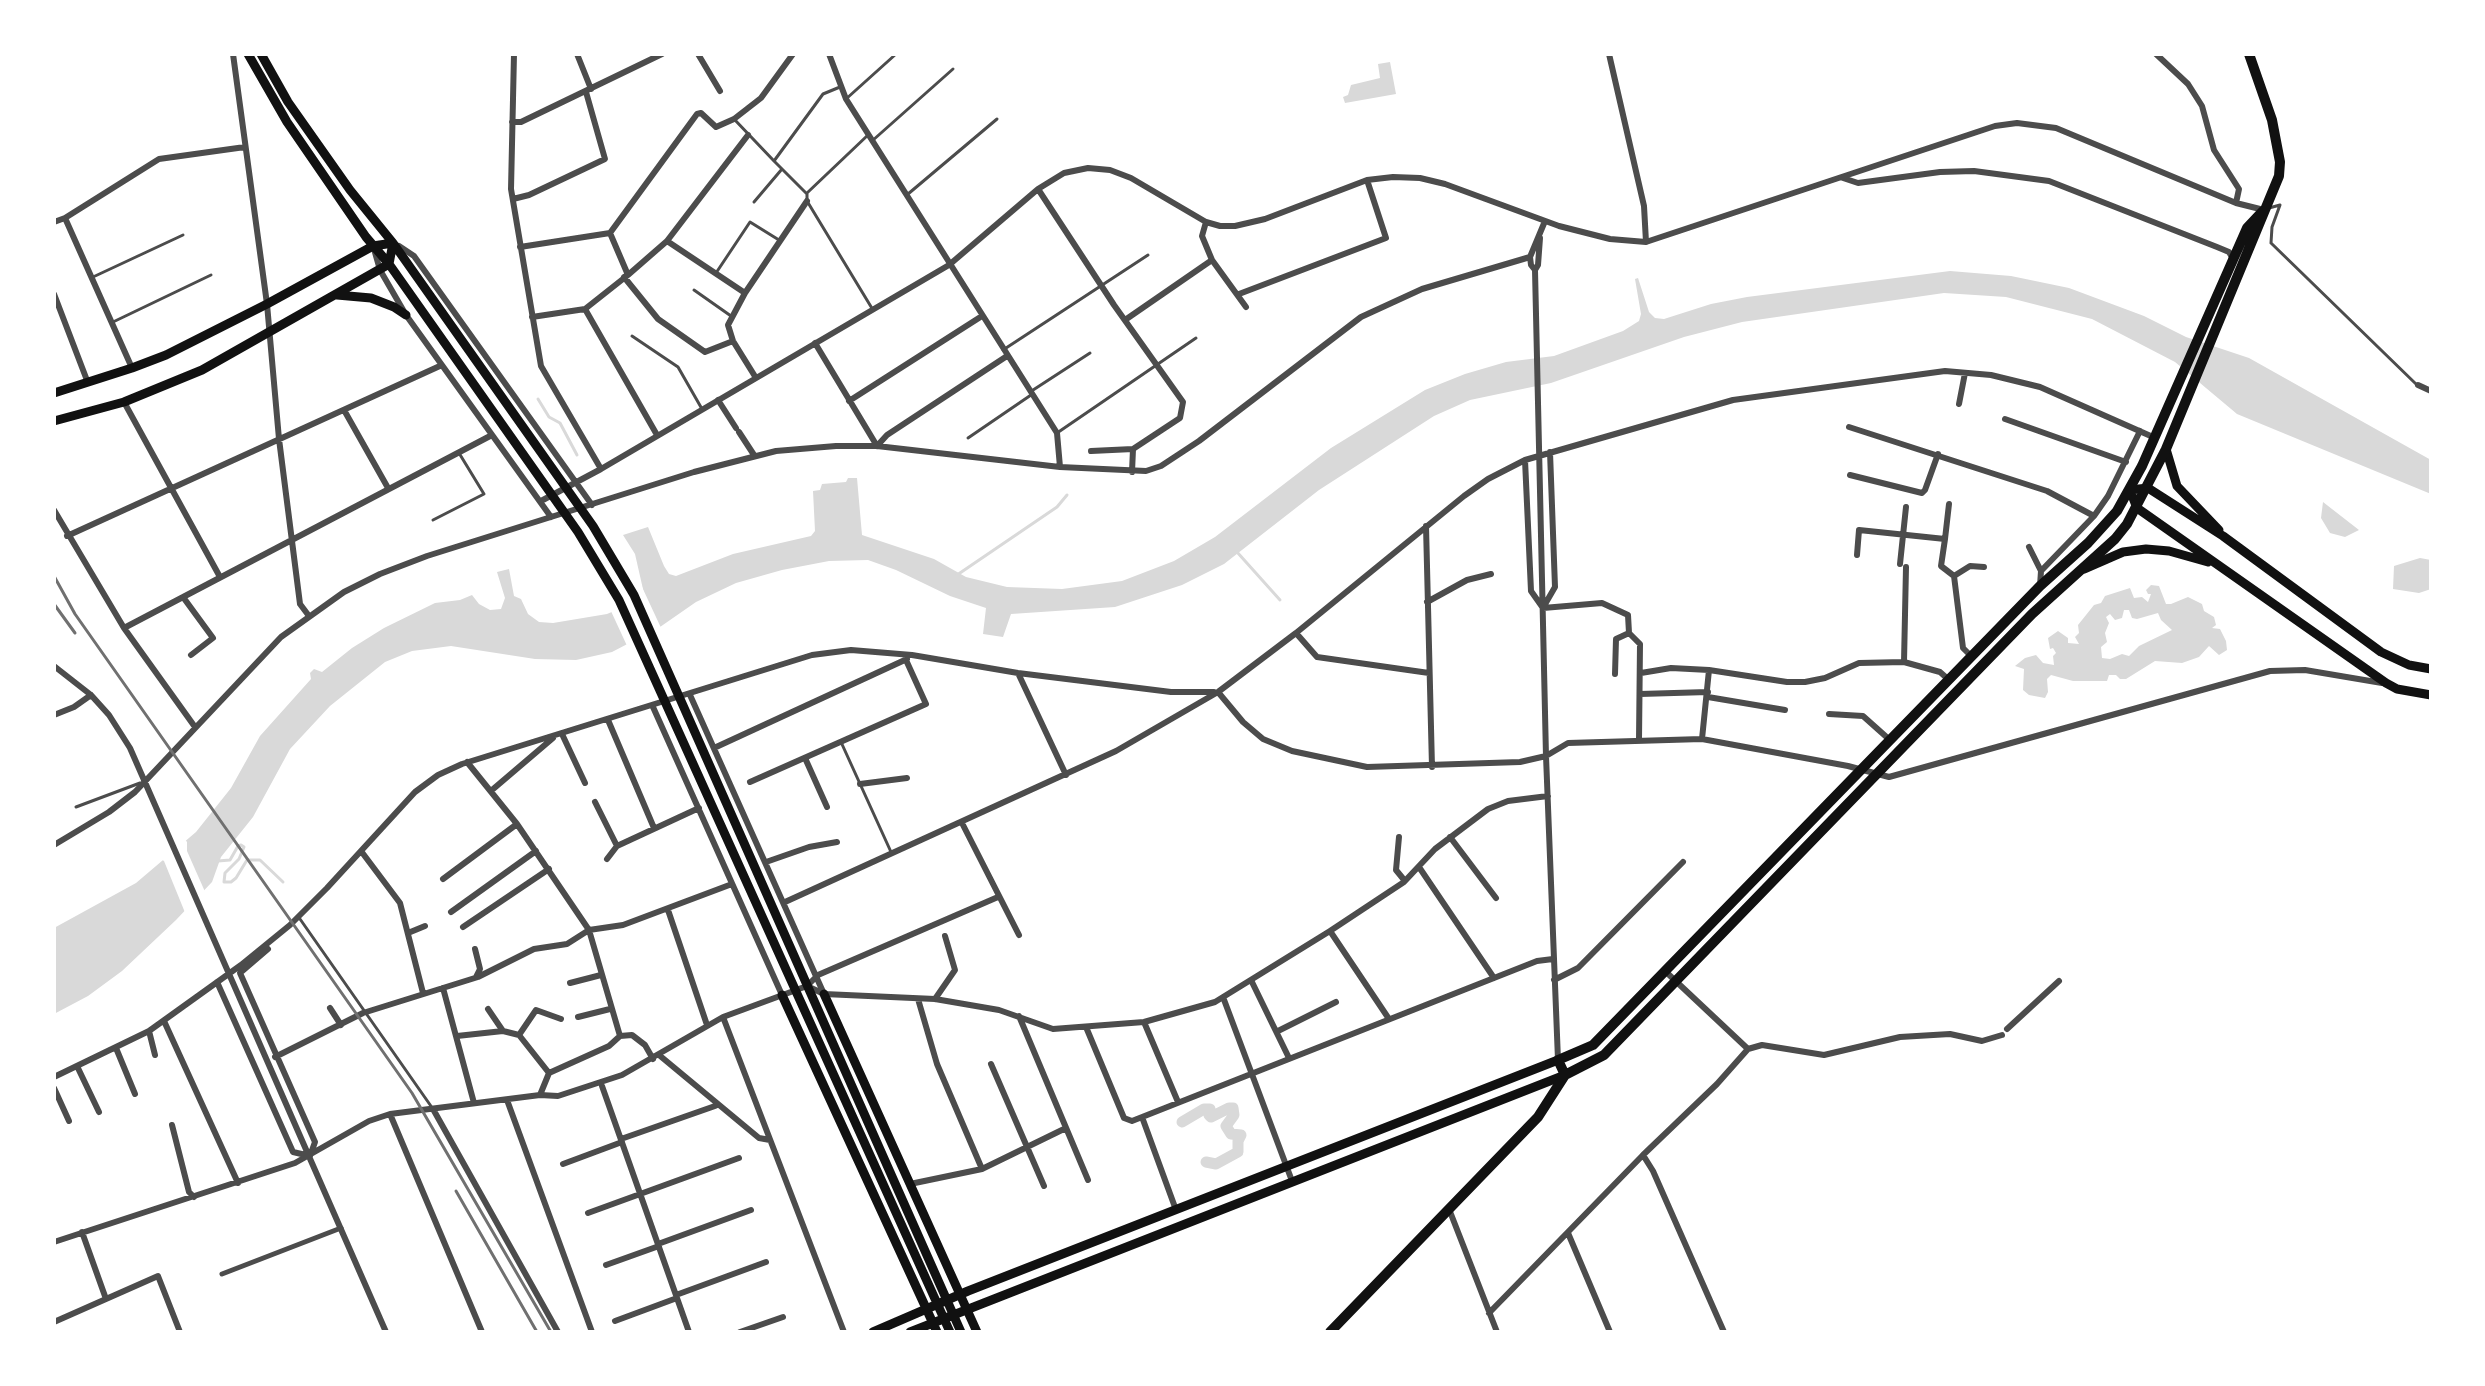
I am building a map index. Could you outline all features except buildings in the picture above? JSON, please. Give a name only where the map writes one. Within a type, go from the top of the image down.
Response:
[{"type":"main road","points":[[248,54],[287,122],[385,267],[427,318],[578,532],[619,600],[794,991],[943,1302]]},
{"type":"main road","points":[[261,54],[288,102],[350,190],[393,243],[593,526],[634,595],[799,964],[949,1316],[961,1332]]},
{"type":"main road","points":[[910,1332],[935,1327],[967,1308],[1565,1075],[1604,1055],[2032,614],[2115,539],[2137,508],[2166,449],[2276,186],[2280,162],[2272,120],[2249,54]]},
{"type":"main road","points":[[873,1332],[961,1294],[1593,1045],[2040,586],[2088,543],[2117,511],[2130,490],[2247,228],[2264,210]]},
{"type":"main road","points":[[54,393],[132,368],[191,344],[373,246],[393,243]]},
{"type":"main road","points":[[54,421],[124,402],[202,370],[385,267],[393,243]]},
{"type":"main road","points":[[337,295],[371,298],[406,315]]},
{"type":"main road","points":[[2166,449],[2177,486],[2223,536]]},
{"type":"main road","points":[[2130,490],[2148,488],[2223,536],[2381,652],[2409,665],[2431,669]]},
{"type":"main road","points":[[2130,490],[2137,508],[2386,683],[2397,689],[2431,695]]},
{"type":"main road","points":[[2077,572],[2123,552],[2146,549],[2169,551],[2217,565]]},
{"type":"main road","points":[[824,994],[977,1332]]},
{"type":"main road","points":[[782,995],[935,1327]]},
{"type":"main road","points":[[1558,1060],[1565,1075]]},
{"type":"main road","points":[[1330,1332],[1538,1117],[1565,1075]]},
{"type":"main road","points":[[949,1316],[950,1332]]},
{"type":"street","points":[[233,54],[267,304],[279,439],[300,604],[309,616]]},
{"type":"street","points":[[514,54],[513,199],[541,366],[601,469]]},
{"type":"street","points":[[513,199],[529,195],[605,159],[577,54]]},
{"type":"street","points":[[512,122],[521,122],[662,54]]},
{"type":"street","points":[[698,54],[720,91]]},
{"type":"street","points":[[520,247],[610,233],[697,114],[701,113],[714,127],[734,119],[761,98],[793,54]]},
{"type":"street","points":[[829,54],[846,99],[1057,433],[1060,467]]},
{"type":"street","points":[[1609,54],[1644,206],[1646,242]]},
{"type":"street","points":[[2156,54],[2188,84],[2202,106],[2214,150],[2239,189],[2236,203]]},
{"type":"street","points":[[541,501],[949,265],[1038,189],[1064,173],[1088,168],[1110,170],[1131,178],[1206,222],[1235,226],[1265,219],[1367,180],[1420,178],[1445,184],[1545,221],[1610,239],[1646,242],[1995,126],[2036,123],[2056,128],[2236,203],[2264,210]]},
{"type":"street","points":[[532,317],[585,309],[626,276],[667,241],[748,135]]},
{"type":"street","points":[[54,222],[159,159],[245,147]]},
{"type":"street","points":[[1843,178],[1858,183],[1940,172],[1974,171],[2049,181],[2229,252],[2230,263]]},
{"type":"street","points":[[1239,294],[1386,238],[1367,180]]},
{"type":"street","points":[[1038,189],[1183,402],[1180,418],[1133,449],[1091,451]]},
{"type":"street","points":[[756,378],[733,341],[728,325],[807,197]]},
{"type":"street","points":[[65,218],[132,368]]},
{"type":"street","points":[[1545,221],[1535,270],[1546,756],[1558,1060]]},
{"type":"street","points":[[1206,222],[1202,236],[1212,260],[1246,307]]},
{"type":"street","points":[[610,233],[626,276],[658,319],[705,352],[733,341]]},
{"type":"street","points":[[1535,270],[1530,257],[1533,244],[1540,238]]},
{"type":"street","points":[[667,241],[745,293]]},
{"type":"street","points":[[393,243],[414,256],[592,505]]},
{"type":"street","points":[[54,833],[55,844],[109,812],[135,792],[281,637],[344,592],[380,574],[427,556],[754,455],[836,446],[877,446],[1060,467],[1146,471],[1161,466],[1361,317],[1422,289],[1530,257]]},
{"type":"street","points":[[1125,320],[1212,260]]},
{"type":"street","points":[[385,267],[406,315],[551,517]]},
{"type":"street","points":[[54,294],[88,383]]},
{"type":"street","points":[[585,309],[657,435]]},
{"type":"street","points":[[849,401],[982,316]]},
{"type":"street","points":[[815,343],[877,446]]},
{"type":"street","points":[[877,446],[887,435],[1005,353]]},
{"type":"street","points":[[67,536],[442,365]]},
{"type":"street","points":[[785,902],[1116,751],[1218,692],[1488,479],[1525,460],[1733,400],[1945,371],[1991,375],[2040,387],[2153,437]]},
{"type":"street","points":[[1959,404],[1965,373]]},
{"type":"street","points":[[2418,385],[2431,394]]},
{"type":"street","points":[[718,400],[754,455]]},
{"type":"street","points":[[124,402],[220,577]]},
{"type":"street","points":[[344,410],[388,488]]},
{"type":"street","points":[[2005,419],[2126,462]]},
{"type":"street","points":[[1849,427],[2047,491],[2094,516]]},
{"type":"street","points":[[2041,571],[2094,516],[2126,462],[2140,431]]},
{"type":"street","points":[[124,628],[492,435]]},
{"type":"street","points":[[1132,472],[1133,449]]},
{"type":"street","points":[[1543,608],[1555,587],[1550,452]]},
{"type":"street","points":[[1850,475],[1922,493],[1938,454]]},
{"type":"street","points":[[1525,460],[1531,591],[1543,608]]},
{"type":"street","points":[[1949,504],[1941,566],[1954,576],[1963,648],[1972,657]]},
{"type":"street","points":[[1904,662],[1903,535],[1906,507]]},
{"type":"street","points":[[54,510],[124,628],[195,727]]},
{"type":"street","points":[[1426,526],[1432,767]]},
{"type":"street","points":[[1857,555],[1859,530],[1945,539]]},
{"type":"street","points":[[2029,547],[2041,571],[2040,586]]},
{"type":"street","points":[[1954,576],[1970,566],[1984,567]]},
{"type":"street","points":[[1519,573],[1530,573]]},
{"type":"street","points":[[1427,602],[1467,580],[1491,574]]},
{"type":"street","points":[[183,597],[213,638],[191,655]]},
{"type":"street","points":[[1543,608],[1602,603],[1628,615],[1629,633],[1640,644],[1639,740]]},
{"type":"street","points":[[1296,633],[1317,657],[1429,673]]},
{"type":"street","points":[[1615,674],[1616,639],[1629,633]]},
{"type":"street","points":[[54,1077],[149,1031],[265,946],[298,917],[415,792],[438,775],[467,762],[653,707],[812,655],[851,650],[1171,692],[1218,692]]},
{"type":"street","points":[[750,782],[926,704],[908,657]]},
{"type":"street","points":[[714,748],[908,657]]},
{"type":"street","points":[[1641,673],[1671,668],[1709,670],[1805,682],[1825,678],[1859,663],[1904,662],[1940,672],[1949,680]]},
{"type":"street","points":[[54,666],[91,695],[130,748],[386,1332]]},
{"type":"street","points":[[1702,739],[1709,670]]},
{"type":"street","points":[[1218,692],[1243,722],[1263,739],[1292,751],[1367,767],[1520,762],[1546,756],[1568,743],[1702,739],[1889,777],[1902,776],[2270,671],[2305,670],[2386,683]]},
{"type":"street","points":[[1018,673],[1066,775]]},
{"type":"street","points":[[1640,694],[1708,695],[1785,710]]},
{"type":"street","points":[[54,715],[74,707],[91,695]]},
{"type":"street","points":[[690,695],[824,994]]},
{"type":"street","points":[[653,707],[782,995]]},
{"type":"street","points":[[1829,714],[1863,716],[1891,741]]},
{"type":"street","points":[[608,720],[654,828]]},
{"type":"street","points":[[560,734],[585,783]]},
{"type":"street","points":[[492,790],[560,734]]},
{"type":"street","points":[[805,758],[827,807]]},
{"type":"street","points":[[467,762],[517,824],[589,930],[620,1036]]},
{"type":"street","points":[[860,784],[907,778]]},
{"type":"street","points":[[807,986],[824,994],[935,999],[1019,1016],[1053,1029],[1144,1022],[1215,1002],[1382,899],[1405,881],[1435,849],[1488,809],[1508,801],[1548,796]]},
{"type":"street","points":[[595,802],[617,846]]},
{"type":"street","points":[[607,859],[617,846],[699,808]]},
{"type":"street","points":[[962,823],[1019,935]]},
{"type":"street","points":[[443,879],[517,824]]},
{"type":"street","points":[[1399,837],[1396,870],[1405,881]]},
{"type":"street","points":[[1450,837],[1496,898]]},
{"type":"street","points":[[766,862],[809,847],[837,842]]},
{"type":"street","points":[[361,851],[400,903],[423,993]]},
{"type":"street","points":[[451,912],[536,851]]},
{"type":"street","points":[[1554,980],[1578,968],[1683,862]]},
{"type":"street","points":[[1419,867],[1494,978]]},
{"type":"street","points":[[463,927],[549,869]]},
{"type":"street","points":[[276,1057],[363,1013],[477,977],[534,949],[567,944],[589,930],[623,925],[732,884]]},
{"type":"street","points":[[54,1233],[56,1242],[238,1183],[310,1156],[369,1121],[390,1114],[540,1095],[558,1096],[622,1075],[723,1017],[807,986],[818,975],[998,897]]},
{"type":"street","points":[[668,910],[707,1025]]},
{"type":"street","points":[[408,933],[425,926]]},
{"type":"street","points":[[1330,931],[1389,1019]]},
{"type":"street","points":[[935,999],[955,970],[945,936]]},
{"type":"street","points":[[265,946],[268,949],[240,973],[315,1142],[310,1156]]},
{"type":"street","points":[[475,949],[480,969],[477,977]]},
{"type":"street","points":[[1086,1027],[1124,1118],[1132,1121],[1537,961],[1553,959]]},
{"type":"street","points":[[1665,971],[1748,1049]]},
{"type":"street","points":[[570,983],[601,975]]},
{"type":"street","points":[[1251,980],[1289,1058]]},
{"type":"street","points":[[1489,1313],[1748,1049],[1762,1045],[1824,1055],[1900,1037],[1950,1034],[1982,1041],[2004,1032],[2059,981]]},
{"type":"street","points":[[217,982],[257,1065],[293,1152],[310,1156]]},
{"type":"street","points":[[443,988],[474,1103]]},
{"type":"street","points":[[1223,997],[1292,1181]]},
{"type":"street","points":[[918,999],[937,1064],[982,1169]]},
{"type":"street","points":[[1278,1031],[1336,1002]]},
{"type":"street","points":[[330,1008],[341,1025]]},
{"type":"street","points":[[488,1009],[503,1031]]},
{"type":"street","points":[[578,1017],[610,1009]]},
{"type":"street","points":[[519,1035],[536,1010],[561,1019]]},
{"type":"street","points":[[1019,1016],[1088,1180]]},
{"type":"street","points":[[723,1017],[844,1332]]},
{"type":"street","points":[[164,1021],[238,1183]]},
{"type":"street","points":[[1144,1022],[1178,1102]]},
{"type":"street","points":[[149,1031],[155,1055]]},
{"type":"street","points":[[457,1036],[503,1031],[519,1035],[549,1073]]},
{"type":"street","points":[[540,1095],[549,1073],[609,1046],[620,1036],[632,1035],[759,1138],[770,1140]]},
{"type":"street","points":[[116,1048],[135,1094]]},
{"type":"street","points":[[991,1064],[1044,1186]]},
{"type":"street","points":[[77,1066],[99,1112]]},
{"type":"street","points":[[602,1086],[689,1332]]},
{"type":"street","points":[[54,1088],[69,1121]]},
{"type":"street","points":[[507,1100],[592,1332]]},
{"type":"street","points":[[563,1164],[715,1106]]},
{"type":"street","points":[[433,1109],[558,1332]]},
{"type":"street","points":[[390,1114],[482,1332]]},
{"type":"street","points":[[1142,1117],[1176,1210]]},
{"type":"street","points":[[172,1125],[189,1192],[194,1197]]},
{"type":"street","points":[[910,1184],[982,1169],[1066,1128]]},
{"type":"street","points":[[1643,1155],[1653,1171],[1724,1332]]},
{"type":"street","points":[[588,1213],[739,1158]]},
{"type":"street","points":[[1449,1209],[1497,1332]]},
{"type":"street","points":[[606,1265],[751,1210]]},
{"type":"street","points":[[222,1274],[341,1228]]},
{"type":"street","points":[[82,1232],[106,1299]]},
{"type":"street","points":[[1568,1233],[1610,1332]]},
{"type":"street","points":[[615,1321],[766,1262]]},
{"type":"street","points":[[54,1322],[158,1276],[180,1332]]},
{"type":"street","points":[[740,1332],[783,1317]]},
{"type":"lane","points":[[846,99],[896,54]]},
{"type":"lane","points":[[807,197],[870,138],[953,69]]},
{"type":"lane","points":[[774,161],[823,94],[840,87]]},
{"type":"lane","points":[[734,119],[807,197],[873,310]]},
{"type":"lane","points":[[906,196],[997,119]]},
{"type":"lane","points":[[754,202],[782,169]]},
{"type":"lane","points":[[2264,210],[2280,205],[2272,227],[2271,243],[2418,385]]},
{"type":"lane","points":[[716,273],[750,222],[780,241]]},
{"type":"lane","points":[[93,277],[183,235]]},
{"type":"lane","points":[[1005,353],[1148,255]]},
{"type":"lane","points":[[113,322],[211,275]]},
{"type":"lane","points":[[694,290],[731,316]]},
{"type":"lane","points":[[632,336],[678,367],[702,409]]},
{"type":"lane","points":[[1057,433],[1196,338]]},
{"type":"lane","points":[[968,438],[1090,353]]},
{"type":"lane","points":[[433,520],[484,494],[459,453]]},
{"type":"lane","points":[[841,742],[892,855]]},
{"type":"lane","points":[[76,807],[144,782]]},
{"type":"lane","points":[[298,917],[433,1109]]},
{"type":"shaded area","points":[[1390,62],[1396,94],[1345,103],[1343,97],[1348,95],[1351,85],[1380,78],[1378,64]]},
{"type":"shaded area","points":[[1950,271],[2011,276],[2069,288],[2144,316],[2186,337],[2249,358],[2431,460],[2431,494],[2237,414],[2175,362],[2092,319],[2006,297],[1944,293],[1742,322],[1684,337],[1551,383],[1470,400],[1434,416],[1319,490],[1224,564],[1182,585],[1115,607],[1011,614],[1003,637],[983,634],[986,608],[950,596],[868,560],[829,561],[736,583],[696,602],[660,627],[612,652],[576,660],[535,659],[451,646],[412,651],[385,662],[330,706],[290,749],[253,817],[221,857],[212,882],[122,971],[88,996],[54,1014],[54,928],[136,883],[196,832],[231,788],[260,736],[311,679],[310,673],[314,669],[322,672],[384,628],[435,603],[472,595],[479,604],[490,610],[501,609],[505,598],[497,572],[509,569],[514,596],[521,599],[528,614],[539,622],[553,623],[607,614],[645,598],[635,554],[623,535],[648,527],[664,566],[669,574],[676,576],[733,554],[811,536],[815,531],[813,491],[820,490],[822,484],[857,478],[862,535],[934,559],[966,577],[1007,587],[1062,589],[1122,581],[1174,561],[1215,537],[1331,448],[1425,390],[1506,362],[1554,356],[1623,331],[1639,321],[1641,314],[1635,279],[1638,278],[1649,312],[1655,318],[1664,319],[1711,304],[1747,297]]},
{"type":"shaded area","points":[[2323,502],[2359,530],[2345,537],[2330,533],[2321,518]]},
{"type":"shaded area","points":[[2420,558],[2431,560],[2431,589],[2419,593],[2393,589],[2394,566]]},
{"type":"shaded area","points":[[2151,585],[2159,586],[2166,604],[2188,597],[2202,604],[2204,611],[2214,617],[2216,625],[2212,628],[2220,629],[2227,650],[2219,655],[2209,646],[2199,657],[2182,663],[2155,661],[2126,679],[2109,675],[2107,681],[2073,681],[2051,675],[2047,679],[2045,698],[2029,695],[2023,690],[2024,669],[2015,666],[2025,658],[2036,655],[2043,663],[2054,665],[2053,656],[2056,653],[2053,648],[2050,649],[2048,638],[2058,631],[2068,638],[2068,643],[2079,644],[2075,637],[2079,633],[2078,625],[2105,596],[2130,588],[2134,598],[2142,597],[2148,602],[2151,594],[2146,590]],"holes":[[[2124,610],[2129,610],[2132,618],[2137,619],[2158,613],[2172,630],[2139,646],[2129,656],[2122,654],[2110,659],[2102,658],[2101,647],[2107,642],[2105,633],[2109,623],[2106,617],[2110,614],[2115,620],[2122,618]]]},
{"type":"pier","points":[[636,574],[662,630],[628,648],[610,609],[640,596]]},
{"type":"pier","points":[[183,837],[206,894],[186,915],[164,861],[159,858]]},
{"type":"waterway","points":[[538,399],[549,417],[560,423],[577,455]]},
{"type":"waterway","points":[[957,575],[1057,507],[1067,495]]},
{"type":"waterway","points":[[1237,552],[1280,600]]},
{"type":"waterway","points":[[218,861],[230,860],[241,845],[244,847],[239,859],[225,873],[224,882],[236,878],[247,860],[260,860],[283,882]]},
{"type":"waterway","points":[[1182,1122],[1204,1109],[1210,1109],[1211,1117],[1233,1108],[1234,1115],[1226,1126],[1231,1134],[1241,1135],[1238,1152],[1216,1164],[1206,1162]]},
{"type":"railway","points":[[54,576],[75,614],[412,1093],[551,1332]]},
{"type":"railway","points":[[54,604],[75,633]]},
{"type":"railway","points":[[456,1191],[537,1332]]}]
